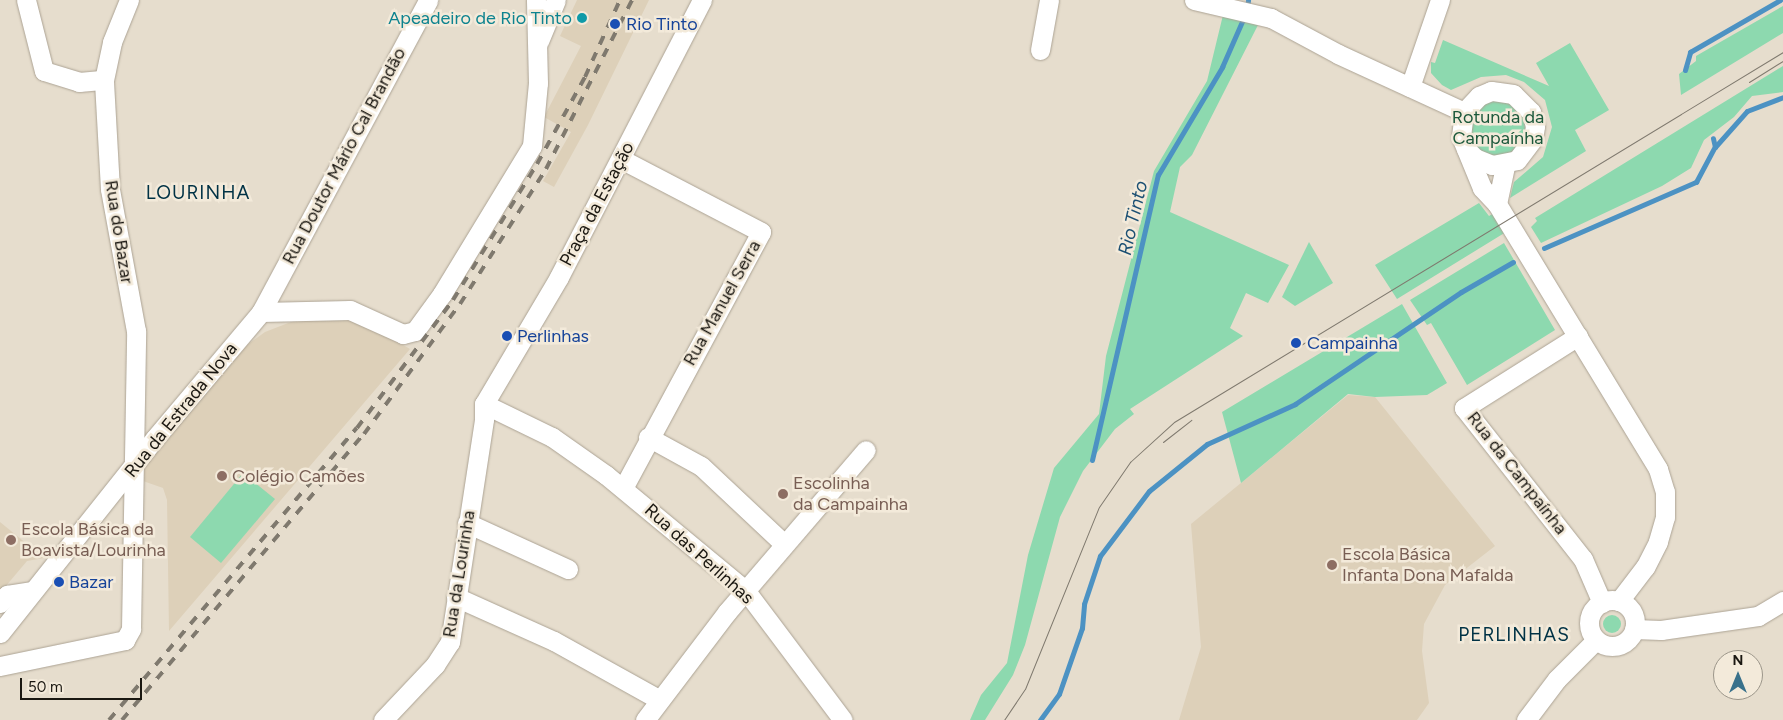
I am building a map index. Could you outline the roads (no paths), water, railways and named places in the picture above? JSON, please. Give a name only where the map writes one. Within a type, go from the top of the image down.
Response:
[{"type":"street","points":[[26,0],[44,71],[79,82],[104,80]]},
{"type":"street","name":"Rua do Bazar","points":[[0,666],[125,640],[129,635],[136,331],[110,189],[104,80],[112,42],[129,0]]},
{"type":"street","name":"Rua Doutor Mário Cal Brandão","points":[[261,312],[428,0]]},
{"type":"street","points":[[261,312],[350,310],[403,334],[416,331],[442,294],[532,146],[538,84],[536,0]]},
{"type":"street","points":[[537,46],[556,0]]},
{"type":"street","name":"Praça da Estação","points":[[484,404],[559,277],[702,0]]},
{"type":"street","points":[[1040,50],[1049,0]]},
{"type":"street","points":[[1194,0],[1227,6],[1271,18],[1464,112]]},
{"type":"street","points":[[1410,87],[1440,0]]},
{"type":"street","points":[[1466,149],[1484,162],[1505,165],[1528,150],[1533,139],[1535,126],[1524,101],[1513,94],[1491,91],[1479,96],[1464,112],[1461,137],[1482,188],[1497,204],[1658,469],[1665,492],[1665,517],[1658,542],[1645,567],[1589,620],[1596,640],[1603,644],[1618,645],[1631,636],[1634,629],[1633,615],[1610,602]]},
{"type":"street","name":"Rua Manuel Serra","points":[[621,159],[761,232],[648,437],[623,488]]},
{"type":"street","points":[[1497,204],[1505,165]]},
{"type":"street","name":"Rua da Estrada Nova","points":[[0,633],[155,438],[261,312]]},
{"type":"street","name":"Rua da Campaínha","points":[[1578,336],[1464,408],[1583,558],[1610,602]]},
{"type":"street","name":"Rua das Perlinhas","points":[[484,404],[552,437],[623,488],[746,591],[843,720]]},
{"type":"street","name":"Rua da Lourinha","points":[[382,720],[444,654],[450,642],[484,419],[484,404]]},
{"type":"street","points":[[648,437],[701,466],[784,544]]},
{"type":"street","points":[[645,720],[658,699],[784,544],[866,450]]},
{"type":"street","points":[[467,523],[568,569]]},
{"type":"street","points":[[0,604],[7,595],[34,591]]},
{"type":"street","points":[[456,597],[554,640],[658,699]]},
{"type":"street","points":[[1634,629],[1661,630],[1758,616],[1783,601]]},
{"type":"street","points":[[1526,720],[1557,679],[1596,640]]},
{"type":"waterway","name":"Rio Tinto","points":[[1092,460],[1158,175],[1222,67],[1247,10],[1248,0]]},
{"type":"waterway","points":[[1685,70],[1690,52],[1780,0]]},
{"type":"waterway","points":[[1715,147],[1747,111],[1783,97]]},
{"type":"waterway","points":[[1544,248],[1696,182],[1715,147],[1713,138]]},
{"type":"waterway","points":[[1040,720],[1059,694],[1082,628],[1084,604],[1100,556],[1149,491],[1207,444],[1295,404],[1461,292],[1513,262]]},
{"type":"tram line","points":[[1004,720],[1025,689],[1099,507],[1130,462],[1174,422],[1783,52]]},
{"type":"tram line","points":[[1749,82],[1783,61]]},
{"type":"tram line","points":[[1163,442],[1191,420]]},
{"type":"railway","points":[[109,720],[357,428],[453,300],[537,164],[585,77],[620,0]]},
{"type":"railway","points":[[122,720],[364,434],[460,304],[546,169],[632,0]]},
{"type":"place","name":"Apeadeiro de Rio Tinto","points":[[582,18]]},
{"type":"place","name":"Rio Tinto","points":[[615,24]]},
{"type":"place","name":"Perlinhas","points":[[507,336]]},
{"type":"place","name":"Campainha","points":[[1296,343]]},
{"type":"place","name":"Colégio Camões","points":[[222,476]]},
{"type":"place","name":"Escolinha da Campainha","points":[[783,494]]},
{"type":"place","name":"Escola Básica da Boavista/Lourinha","points":[[11,540]]},
{"type":"place","name":"Escola Básica Infanta Dona Mafalda","points":[[1332,565]]},
{"type":"place","name":"Bazar","points":[[59,582]]},
{"type":"district","name":"LOURINHA","points":[[198,193]]},
{"type":"district","name":"PERLINHAS","points":[[1514,635]]},
{"type":"park label","name":"Rotunda da Campaínha","points":[[1498,128]]}]
